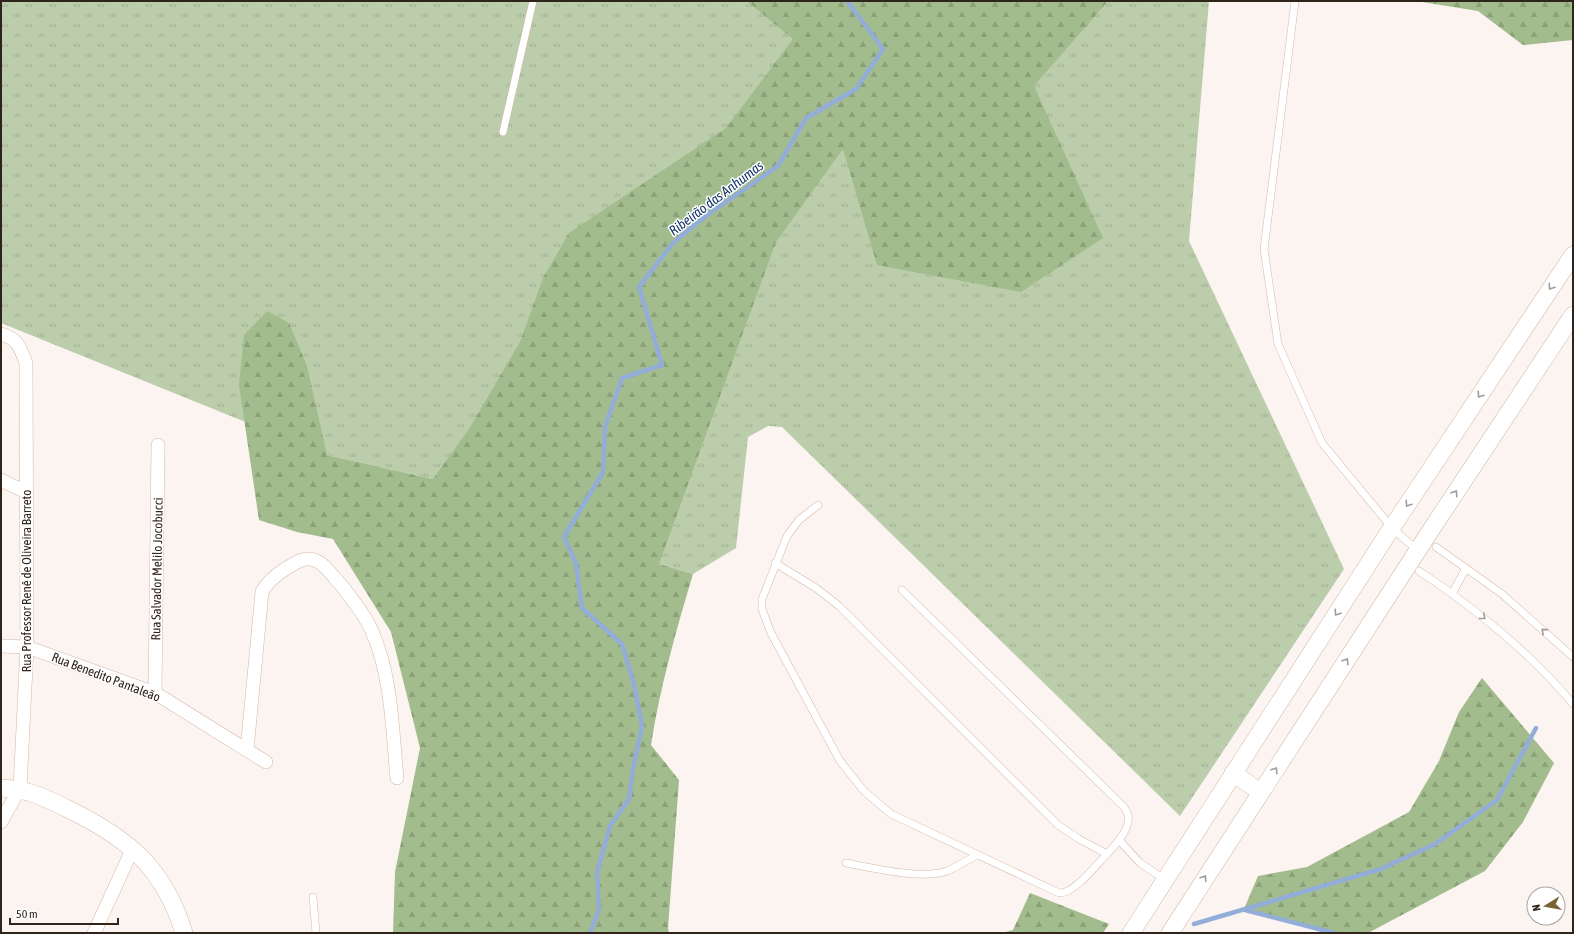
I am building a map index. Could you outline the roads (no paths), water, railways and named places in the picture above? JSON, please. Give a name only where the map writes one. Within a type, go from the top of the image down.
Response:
[{"type":"street","points":[[1131,933],[1164,879],[1392,528],[1573,255]]},
{"type":"street","points":[[1170,933],[1260,792],[1573,315]]},
{"type":"street","name":"Rua Professor Renê de Oliveira Barreto","points":[[1,822],[20,788],[27,647],[26,363],[21,350],[7,336]]},
{"type":"street","name":"Rua Salvador Melilo Jocobucci","points":[[155,693],[158,445]]},
{"type":"street","points":[[1,480],[26,492]]},
{"type":"street","points":[[247,750],[262,592],[266,585],[298,562],[305,559],[312,559],[324,564],[338,581],[370,627],[375,637],[388,686],[397,778]]},
{"type":"street","name":"Rua Benedito Pantaleão","points":[[1,646],[27,647],[155,693],[266,762]]},
{"type":"street","points":[[1233,773],[1260,792]]},
{"type":"street","points":[[1,788],[20,788],[53,801],[95,822],[133,848],[159,878],[176,908],[184,933]]},
{"type":"street","points":[[94,933],[133,848]]},
{"type":"lane","points":[[502,132],[533,1]]},
{"type":"lane","points":[[1295,1],[1264,249],[1278,344],[1322,443],[1392,528],[1418,550]]},
{"type":"lane","points":[[818,505],[799,520],[787,536],[762,599],[762,610],[771,633],[840,761],[864,791],[891,814],[1059,893],[1066,894],[1107,854],[1119,840],[1127,825],[1128,815],[1124,807],[902,590]]},
{"type":"lane","points":[[1436,547],[1502,594],[1573,657]]},
{"type":"lane","points":[[775,564],[816,588],[839,606],[1058,825],[1079,839],[1107,854]]},
{"type":"lane","points":[[1452,594],[1466,568]]},
{"type":"lane","points":[[1419,571],[1512,640],[1556,683],[1573,704]]},
{"type":"lane","points":[[1119,840],[1140,863],[1164,879]]},
{"type":"lane","points":[[846,863],[886,871],[929,874],[946,871],[977,855]]},
{"type":"lane","points":[[313,897],[316,933]]},
{"type":"waterway","name":"Ribeirão das Anhumas","points":[[590,933],[599,910],[597,873],[610,826],[629,799],[633,769],[642,726],[634,684],[622,644],[582,608],[576,563],[564,537],[603,472],[605,427],[622,378],[662,365],[639,287],[673,243],[707,215],[778,166],[806,118],[856,89],[883,49],[847,1]]},
{"type":"waterway","points":[[1194,924],[1381,869],[1435,844],[1497,800],[1536,728]]},
{"type":"waterway","points":[[1245,910],[1334,933]]}]
